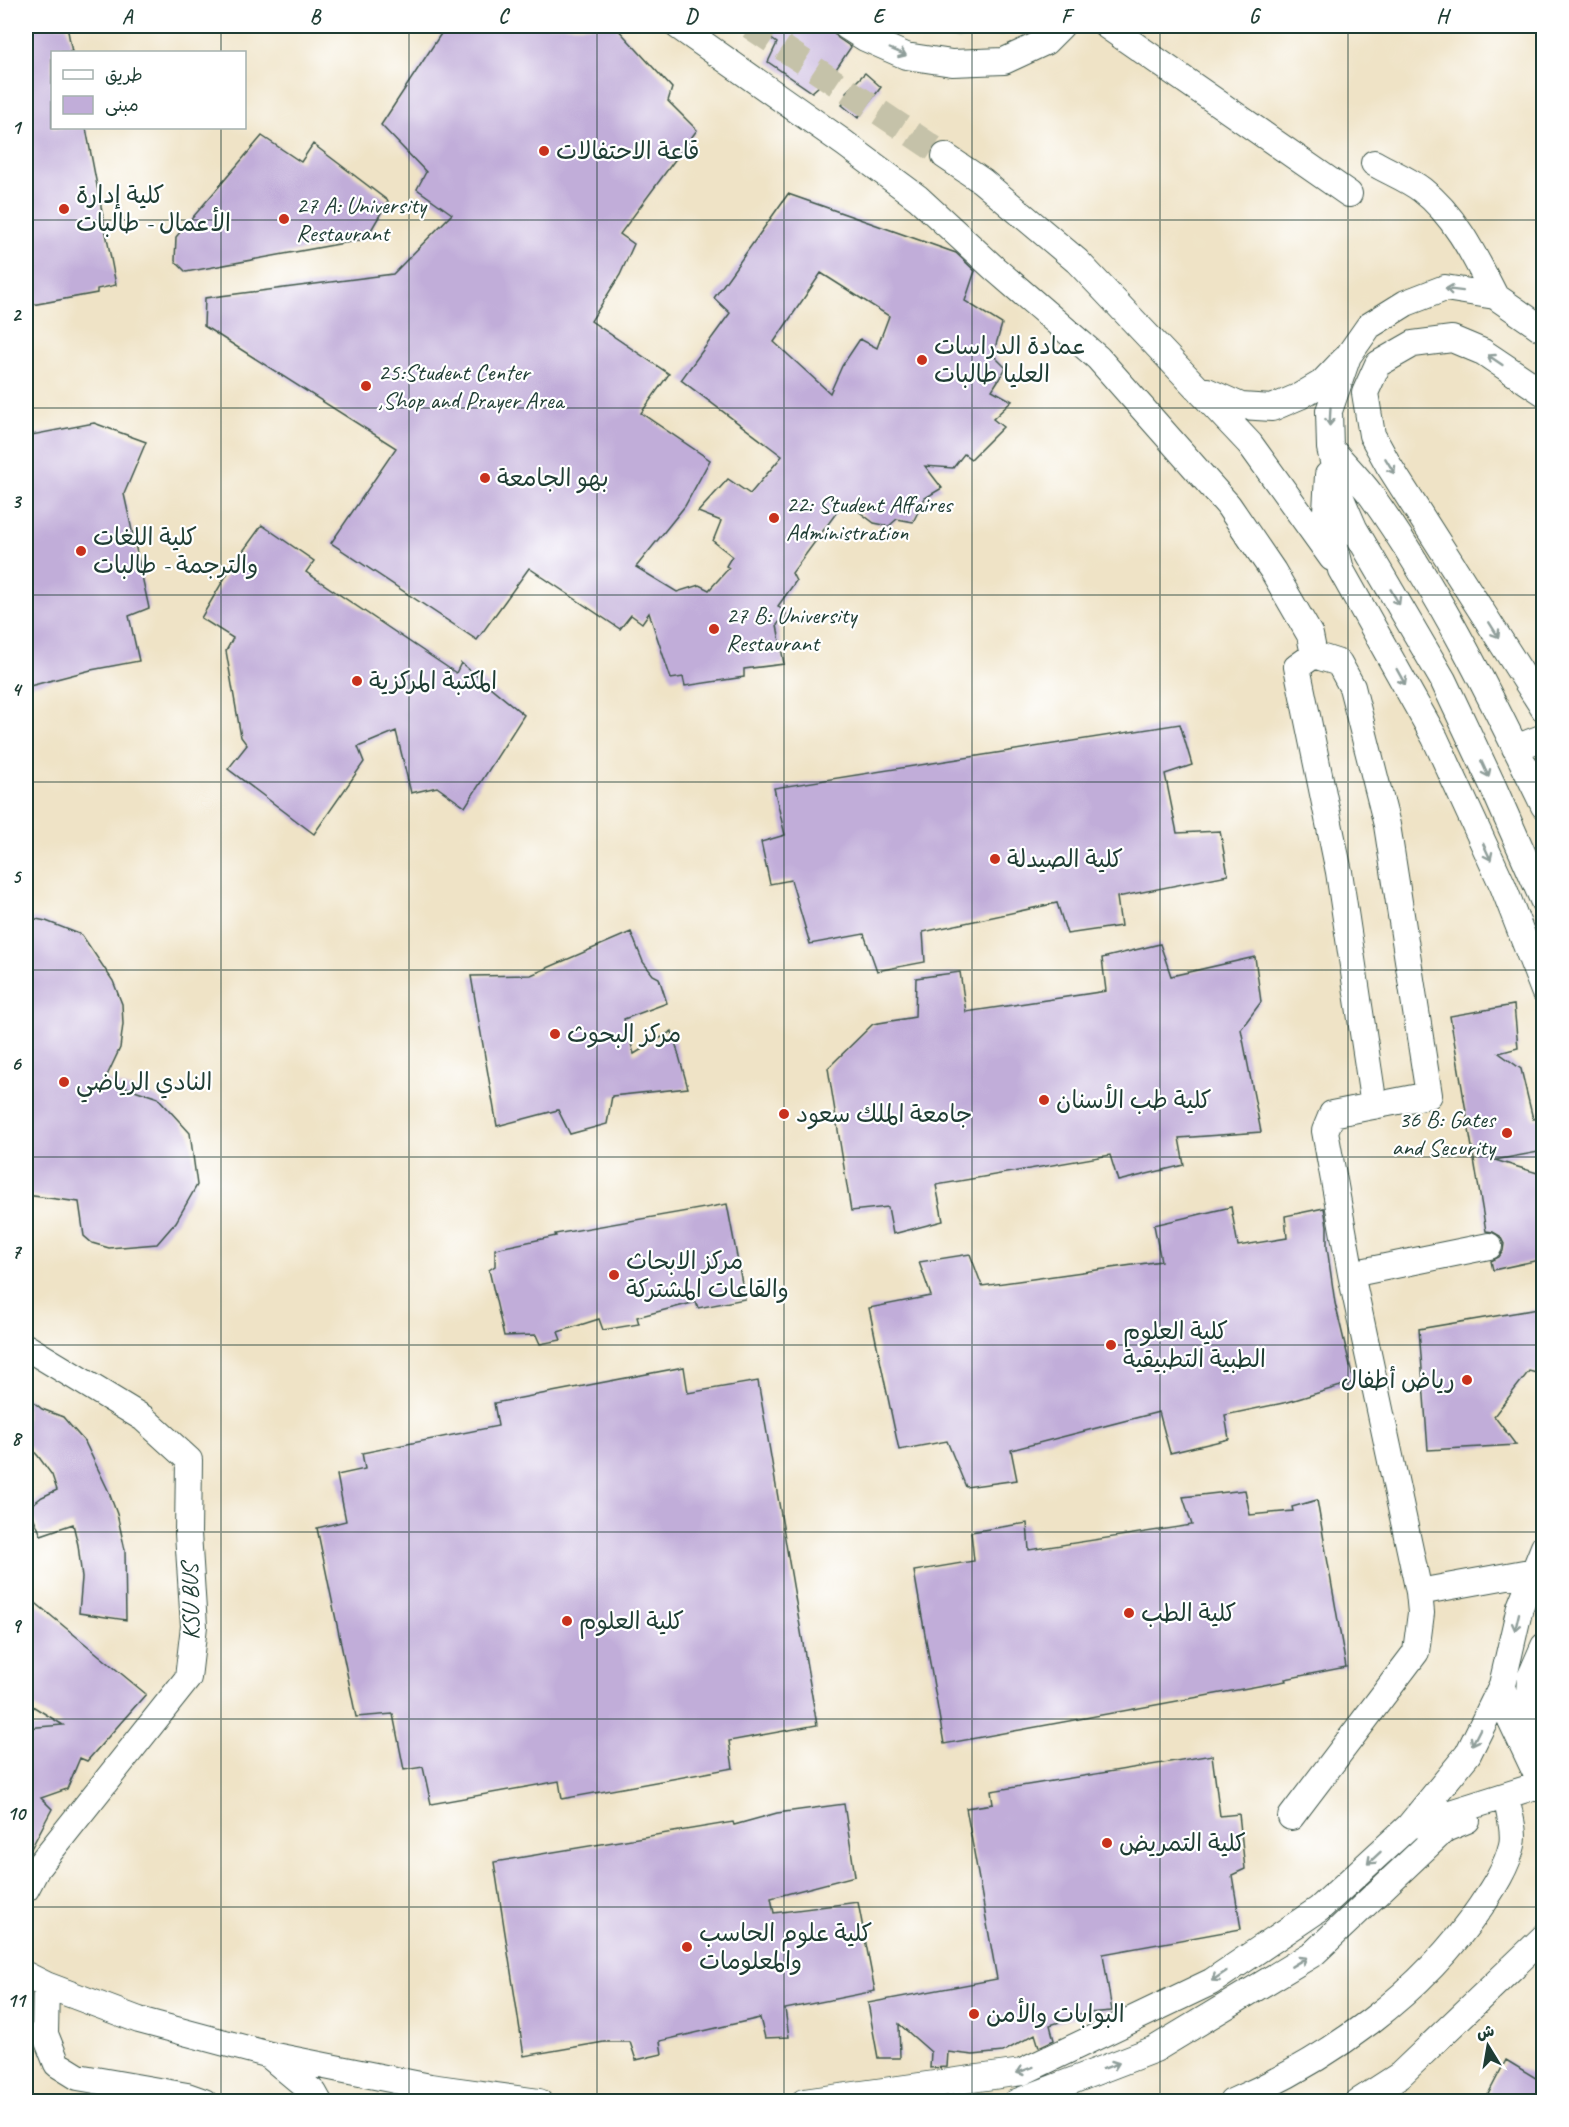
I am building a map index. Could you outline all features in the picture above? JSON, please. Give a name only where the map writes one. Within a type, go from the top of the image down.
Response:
[{"type":"lane","points":[[678,26],[918,198],[995,269],[1098,358],[1228,505],[1273,572],[1310,635],[1314,655]]},
{"type":"lane","points":[[846,26],[865,38],[906,56],[952,63],[1004,62],[1045,42],[1061,26]]},
{"type":"lane","points":[[1107,26],[1348,194]]},
{"type":"lane","points":[[945,156],[982,181],[1077,261],[1197,386],[1250,444],[1341,570],[1435,738],[1503,886],[1544,991]]},
{"type":"lane","points":[[1374,163],[1422,190],[1445,213],[1472,250],[1495,296]]},
{"type":"lane","points":[[1197,386],[1241,406],[1272,408],[1322,383],[1348,356],[1369,326],[1406,303],[1445,288],[1495,296],[1544,330]]},
{"type":"lane","points":[[1544,393],[1483,352],[1452,339],[1413,344],[1378,364],[1365,393],[1372,435],[1389,466],[1544,709]]},
{"type":"lane","points":[[1341,570],[1326,511],[1329,411],[1348,356]]},
{"type":"lane","points":[[1329,448],[1370,494],[1435,593],[1544,806]]},
{"type":"lane","points":[[1329,448],[1341,498],[1354,528],[1443,680],[1544,903]]},
{"type":"lane","points":[[1291,1817],[1416,1652],[1421,1613],[1419,1592],[1351,1274],[1325,1131],[1332,1114],[1429,1095],[1387,825],[1352,687],[1339,663],[1314,655]]},
{"type":"lane","points":[[1314,655],[1297,667],[1339,872],[1374,1106]]},
{"type":"lane","points":[[1515,748],[1544,737]]},
{"type":"lane","points":[[1351,1274],[1489,1246]]},
{"type":"lane","name":"KSU BUS","points":[[26,1347],[143,1418],[189,1460],[188,1533],[194,1626],[188,1678],[38,1868],[26,1889]]},
{"type":"lane","points":[[804,2102],[1022,2072],[1211,1982],[1319,1909],[1408,1826],[1468,1754],[1502,1685],[1520,1607],[1544,1547]]},
{"type":"lane","points":[[1419,1592],[1535,1571]]},
{"type":"lane","points":[[1542,1782],[1529,1694],[1530,1678],[1544,1646]]},
{"type":"lane","points":[[1502,1685],[1509,1716],[1542,1782]]},
{"type":"lane","points":[[1017,2102],[1155,2049],[1314,1953],[1445,1828],[1508,1805],[1542,1782]]},
{"type":"lane","points":[[1408,1826],[1542,1782]]},
{"type":"lane","points":[[1232,2102],[1304,2067],[1402,1995],[1429,1971],[1476,1914],[1500,1874],[1512,1844],[1513,1831],[1508,1805]]},
{"type":"lane","points":[[1358,2102],[1400,2075],[1544,1937]]},
{"type":"lane","points":[[36,1980],[139,2020],[424,2094],[539,2102]]},
{"type":"lane","points":[[36,1980],[45,2034],[57,2064],[78,2077],[187,2096],[204,2102]]},
{"type":"lane","points":[[1065,2052],[1076,2079]]},
{"type":"lane","points":[[270,2055],[314,2093],[319,2102]]},
{"type":"green space","points":[[906,26],[1018,26],[1000,34],[958,39],[904,28]]},
{"type":"building","name":"كلية إدارة الأعمال - طالبات","points":[[26,26],[67,26],[72,51],[51,51],[51,129],[86,129],[116,285],[97,289],[97,293],[26,306]]},
{"type":"building","points":[[446,26],[615,26],[672,88],[668,101],[697,130],[620,234],[634,244],[620,275],[591,321],[669,374],[641,413],[710,460],[685,506],[636,567],[677,592],[699,585],[709,590],[729,568],[726,566],[732,556],[713,541],[721,521],[698,512],[728,479],[750,494],[782,456],[681,380],[730,313],[714,298],[788,194],[956,253],[975,271],[965,301],[1002,324],[993,355],[1006,368],[992,390],[1012,401],[993,419],[1003,427],[971,459],[964,454],[953,468],[925,466],[942,488],[925,498],[913,522],[897,519],[889,526],[874,523],[845,501],[792,573],[796,581],[778,606],[786,614],[777,625],[784,664],[744,669],[744,677],[685,686],[683,677],[671,679],[649,613],[642,623],[631,615],[620,629],[529,568],[477,640],[331,543],[396,448],[204,326],[205,298],[393,274],[452,214],[417,189],[426,172],[381,125]],"holes":[[[821,273],[889,316],[877,348],[860,339],[842,366],[830,393],[774,342]]]},
{"type":"building","points":[[753,26],[827,26],[851,47],[828,81],[826,80],[812,92],[768,62],[777,43]]},
{"type":"building","points":[[865,73],[881,87],[858,118],[842,105],[852,95],[846,92]]},
{"type":"building","name":"27 A: University Restaurant","points":[[262,136],[301,162],[313,144],[388,201],[366,239],[186,272],[175,261],[176,237]]},
{"type":"building","name":"كلية اللغات والترجمة - طالبات","points":[[94,423],[146,442],[124,494],[149,608],[129,616],[139,661],[91,670],[26,687],[26,436]]},
{"type":"building","name":"المكتبة المركزية","points":[[262,525],[314,561],[306,572],[456,673],[461,663],[524,715],[465,807],[437,787],[411,793],[396,731],[358,747],[364,762],[314,834],[228,769],[247,745],[241,737],[226,651],[233,638],[201,618],[230,569]]},
{"type":"building","name":"كلية الصيدلة","points":[[1180,724],[1192,765],[1165,774],[1177,833],[1220,831],[1228,875],[1117,897],[1121,926],[1067,934],[1057,903],[923,932],[925,962],[877,971],[864,934],[810,944],[791,880],[770,884],[761,842],[785,835],[774,788]]},
{"type":"building","name":"النادي الرياضي","points":[[26,917],[46,921],[82,935],[113,981],[122,1004],[123,1024],[120,1048],[105,1080],[158,1098],[190,1133],[197,1185],[176,1222],[157,1244],[109,1248],[92,1243],[84,1236],[79,1202],[26,1195]]},
{"type":"building","name":"مركز البحوث","points":[[631,932],[643,962],[653,975],[659,978],[667,1003],[624,1019],[634,1054],[672,1031],[688,1088],[612,1096],[607,1124],[570,1134],[558,1110],[497,1126],[471,976],[531,975]]},
{"type":"building","name":"كلية طب الأسنان","points":[[1160,944],[1171,976],[1255,957],[1261,1002],[1241,1029],[1261,1132],[1179,1138],[1184,1165],[1118,1181],[1110,1155],[936,1185],[943,1221],[893,1234],[888,1207],[851,1211],[828,1068],[873,1024],[915,1017],[916,978],[960,972],[966,1012],[1106,991],[1102,958]]},
{"type":"building","name":"36 B: Gates and Security","points":[[1514,1005],[1518,1048],[1499,1053],[1521,1069],[1533,1119],[1544,1118],[1544,1151],[1495,1160],[1544,1175],[1544,1259],[1493,1270],[1491,1261],[1499,1257],[1504,1244],[1500,1236],[1486,1231],[1450,1016]]},
{"type":"building","name":"مركز الابحاث والقاعات المشتركة","points":[[727,1204],[745,1299],[698,1308],[696,1302],[637,1317],[639,1324],[603,1330],[599,1319],[558,1332],[561,1340],[540,1344],[536,1335],[504,1336],[489,1270],[495,1266],[495,1249],[556,1236],[555,1234]]},
{"type":"building","name":"كلية العلوم الطبية التطبيقية","points":[[1231,1207],[1238,1246],[1287,1238],[1285,1216],[1324,1208],[1335,1303],[1354,1382],[1288,1402],[1225,1415],[1229,1439],[1170,1453],[1159,1412],[1011,1450],[1017,1480],[966,1487],[947,1441],[899,1450],[869,1308],[931,1296],[919,1262],[970,1254],[982,1286],[1161,1261],[1154,1225]]},
{"type":"building","name":"رياض أطفال","points":[[1538,1309],[1544,1354],[1544,1375],[1529,1371],[1494,1416],[1516,1445],[1428,1450],[1419,1329]]},
{"type":"building","name":"كلية العلوم","points":[[684,1367],[688,1393],[758,1381],[817,1725],[729,1741],[733,1768],[562,1799],[559,1781],[431,1804],[423,1767],[404,1770],[393,1714],[356,1717],[317,1528],[346,1521],[337,1475],[365,1469],[362,1453],[498,1426],[494,1403]]},
{"type":"building","points":[[26,1396],[42,1409],[63,1417],[85,1442],[108,1490],[117,1514],[125,1550],[126,1620],[79,1613],[82,1578],[73,1524],[41,1535],[29,1507],[42,1497],[57,1490],[52,1475],[26,1443]]},
{"type":"building","name":"كلية الطب","points":[[1245,1490],[1250,1515],[1293,1511],[1292,1507],[1317,1500],[1346,1667],[1285,1679],[1286,1681],[944,1744],[914,1571],[974,1561],[971,1532],[1027,1523],[1029,1550],[1192,1525],[1183,1497]]},
{"type":"building","points":[[26,1595],[146,1694],[87,1761],[80,1758],[67,1789],[41,1798],[52,1809],[26,1858],[26,1728],[63,1725],[26,1702]]},
{"type":"building","name":"كلية التمريض","points":[[1212,1755],[1220,1816],[1239,1814],[1245,1869],[1232,1875],[1241,1929],[1103,1954],[1112,2011],[1076,2014],[1076,2017],[1050,2025],[1054,2040],[1039,2047],[1035,2034],[1003,2052],[973,2055],[948,2052],[947,2067],[930,2068],[931,2052],[899,2024],[900,2058],[878,2058],[868,2003],[997,1979],[966,1808],[993,1804],[991,1791]]},
{"type":"building","name":"كلية علوم الحاسب والمعلومات","points":[[844,1804],[855,1876],[771,1898],[774,1913],[858,1902],[875,1991],[785,2009],[789,2037],[765,2038],[760,2018],[660,2041],[662,2054],[636,2060],[630,2042],[604,2042],[524,2056],[494,1862],[733,1822],[734,1825],[777,1813]]},
{"type":"building","points":[[1506,2060],[1544,2083],[1544,2102],[1484,2102]]},
{"type":"tunnel","points":[[750,26],[945,156]]},
{"type":"place","name":"قاعة الاحتفالات","points":[[544,151]]},
{"type":"place","name":"كلية إدارة الأعمال - طالبات","points":[[64,209]]},
{"type":"place","name":"27 A: University Restaurant","points":[[284,219]]},
{"type":"place","name":"عمادة الدراسات العليا طالبات","points":[[922,360]]},
{"type":"place","name":"25:Student Center ,Shop and Prayer Area","points":[[366,386]]},
{"type":"place","name":"بهو الجامعة","points":[[485,478]]},
{"type":"place","name":"22: Student Affaires Administration","points":[[774,518]]},
{"type":"place","name":"كلية اللغات والترجمة - طالبات","points":[[81,551]]},
{"type":"place","name":"27 B: University Restaurant","points":[[714,629]]},
{"type":"place","name":"المكتبة المركزية","points":[[357,681]]},
{"type":"place","name":"كلية الصيدلة","points":[[995,859]]},
{"type":"place","name":"مركز البحوث","points":[[555,1034]]},
{"type":"place","name":"النادي الرياضي","points":[[64,1082]]},
{"type":"place","name":"كلية طب الأسنان","points":[[1044,1100]]},
{"type":"place","name":"جامعة الملك سعود","points":[[784,1114]]},
{"type":"place","name":"36 B: Gates and Security","points":[[1507,1133]]},
{"type":"place","name":"مركز الابحاث والقاعات المشتركة","points":[[614,1275]]},
{"type":"place","name":"كلية العلوم الطبية التطبيقية","points":[[1111,1345]]},
{"type":"place","name":"رياض أطفال","points":[[1467,1380]]},
{"type":"place","name":"كلية الطب","points":[[1129,1613]]},
{"type":"place","name":"كلية العلوم","points":[[567,1621]]},
{"type":"place","name":"كلية التمريض","points":[[1107,1843]]},
{"type":"place","name":"كلية علوم الحاسب والمعلومات","points":[[687,1947]]},
{"type":"place","name":"البوابات والأمن","points":[[974,2014]]}]
